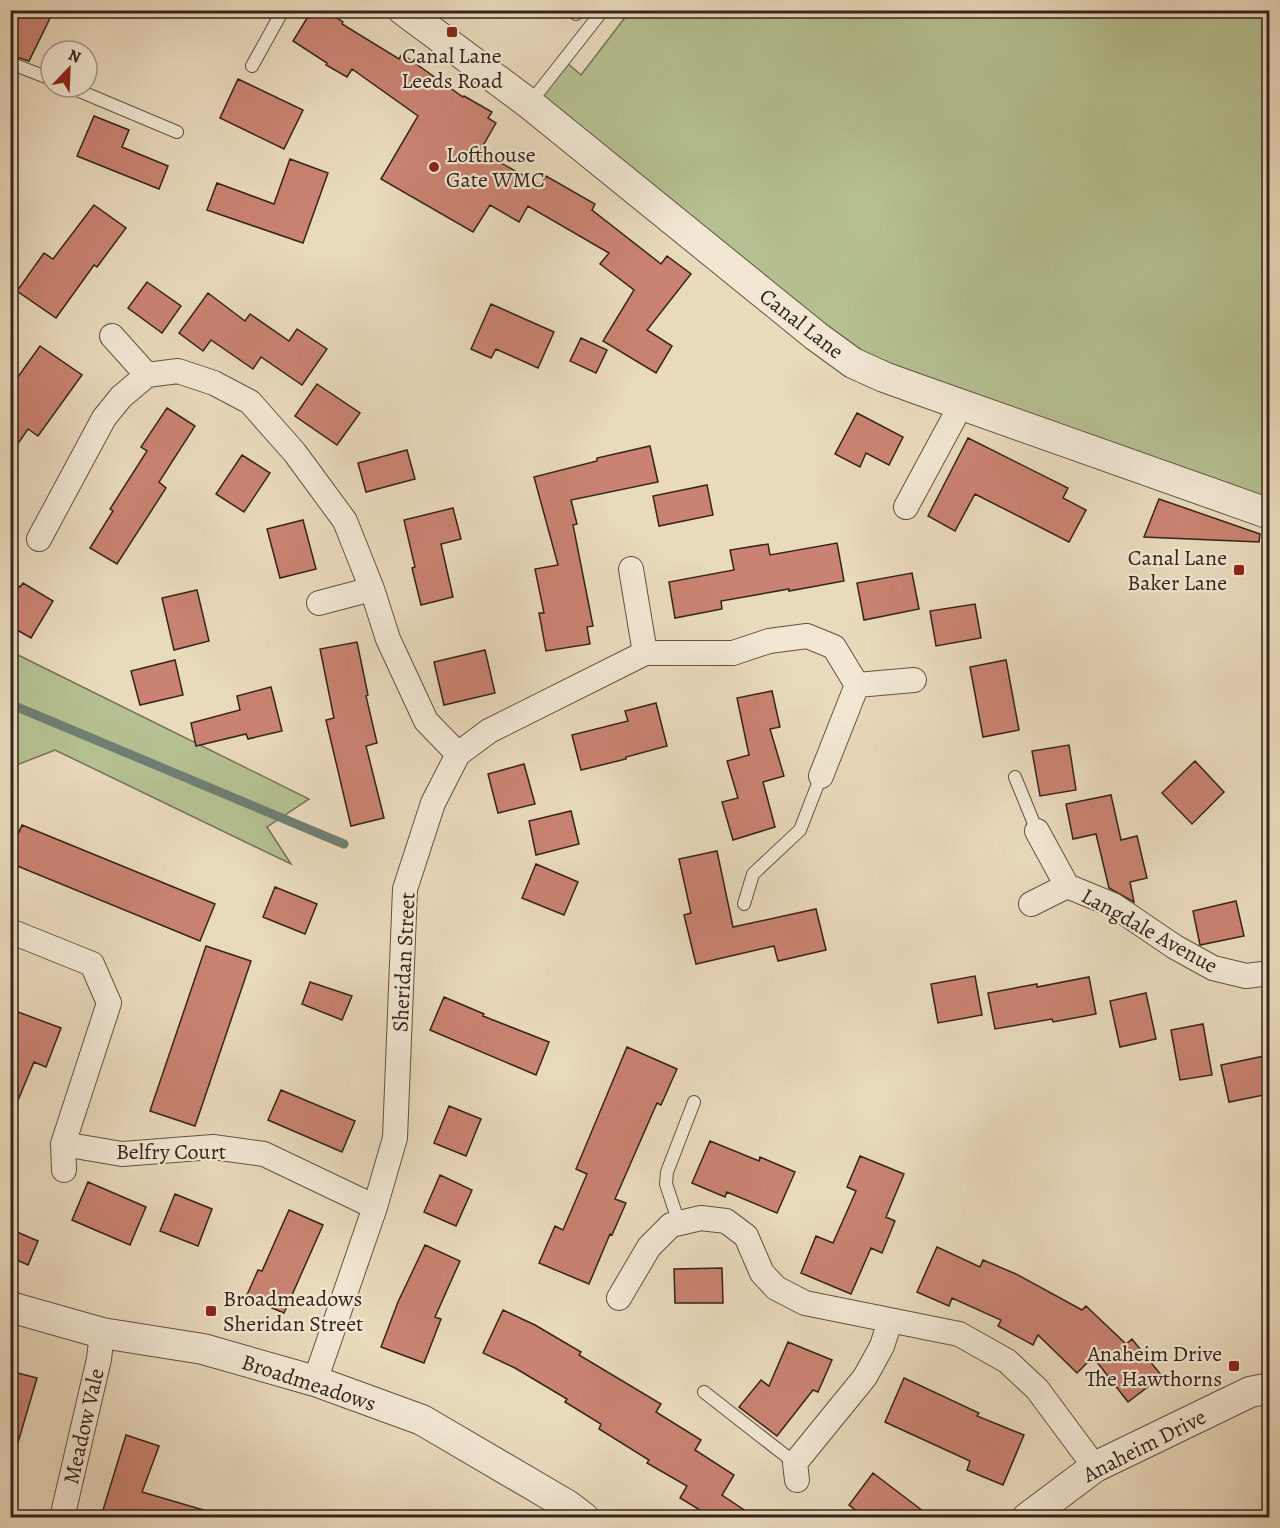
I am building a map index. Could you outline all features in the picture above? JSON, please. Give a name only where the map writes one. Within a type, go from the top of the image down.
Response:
[{"type":"street","name":"Canal Lane","points":[[417,15],[807,329],[853,363],[884,377],[961,405],[1269,514]]},
{"type":"street","points":[[112,336],[147,375]]},
{"type":"street","points":[[39,539],[104,418],[122,397],[147,375],[178,371],[214,383],[250,402],[296,453],[345,521],[372,588],[388,639],[426,721],[458,754]]},
{"type":"street","points":[[906,507],[961,405]]},
{"type":"street","points":[[631,569],[645,653]]},
{"type":"street","points":[[319,603],[372,588]]},
{"type":"street","name":"Sheridan Street","points":[[315,1381],[375,1207],[395,1138],[405,889],[433,803],[458,754],[489,731],[645,653],[733,654],[769,641],[807,636],[834,647],[856,685]]},
{"type":"street","points":[[821,776],[856,685],[914,680]]},
{"type":"street","name":"Langdale Avenue","points":[[1037,831],[1067,886],[1113,905],[1175,947],[1213,968],[1246,976],[1269,973]]},
{"type":"street","name":"Langdale Avenue","points":[[1031,904],[1067,886]]},
{"type":"street","points":[[10,931],[92,964],[109,1003],[63,1144],[64,1170]]},
{"type":"street","name":"Belfry Court","points":[[63,1144],[122,1154],[213,1147],[264,1154],[375,1207]]},
{"type":"street","points":[[619,1298],[650,1247],[671,1225],[701,1218],[726,1221],[746,1236],[762,1273],[776,1288],[805,1304],[959,1334],[1007,1361],[1037,1389],[1095,1467]]},
{"type":"street","name":"Broadmeadows","points":[[10,1307],[102,1333],[203,1349],[315,1381],[422,1420],[567,1505],[584,1518]]},
{"type":"street","points":[[796,1472],[865,1377],[882,1346],[890,1321]]},
{"type":"street","name":"Meadow Vale","points":[[62,1518],[99,1359],[102,1333]]},
{"type":"street","name":"Anaheim Drive","points":[[1027,1518],[1095,1467],[1250,1392],[1269,1388]]},
{"type":"lane","points":[[252,66],[283,10]]},
{"type":"lane","points":[[529,104],[603,10]]},
{"type":"lane","points":[[10,63],[39,74]]},
{"type":"lane","points":[[99,99],[177,132]]},
{"type":"lane","points":[[744,904],[753,874],[800,830],[821,776]]},
{"type":"lane","points":[[1015,777],[1037,831]]},
{"type":"lane","points":[[678,1223],[666,1184],[667,1172],[694,1102]]},
{"type":"lane","points":[[704,1392],[796,1472]]},
{"type":"green space","points":[[630,11],[1269,11],[1269,514],[884,377],[531,105],[565,61],[581,75]]},
{"type":"green space","points":[[10,651],[309,799],[267,827],[291,864],[55,750],[14,766],[11,765]]},
{"type":"building","points":[[10,10],[54,10],[29,61],[10,55]]},
{"type":"building","points":[[312,10],[325,10],[343,22],[342,24],[399,59],[402,54],[463,97],[492,112],[488,118],[496,123],[480,151],[540,185],[546,176],[595,204],[592,210],[661,264],[667,256],[691,274],[647,330],[672,346],[656,373],[603,341],[634,290],[600,264],[609,253],[528,206],[519,222],[490,205],[473,232],[381,179],[418,116],[352,69],[347,77],[293,41]]},
{"type":"building","points":[[238,79],[303,110],[284,149],[220,118]]},
{"type":"building","points":[[94,116],[129,130],[122,147],[168,166],[159,189],[77,156]]},
{"type":"building","points":[[290,159],[328,173],[303,243],[207,210],[217,183],[274,204]]},
{"type":"building","points":[[94,205],[126,228],[97,267],[94,265],[56,318],[17,291],[44,253],[53,259]]},
{"type":"building","points":[[147,282],[181,306],[162,333],[128,308]]},
{"type":"building","points":[[208,293],[245,321],[250,314],[289,341],[297,329],[327,349],[302,385],[261,357],[253,369],[211,340],[203,351],[179,333]]},
{"type":"building","points":[[491,304],[554,332],[538,368],[496,349],[491,358],[471,349]]},
{"type":"building","points":[[581,338],[607,350],[596,373],[570,361]]},
{"type":"building","points":[[40,346],[82,375],[38,436],[28,429],[10,455],[10,388]]},
{"type":"building","points":[[317,384],[360,413],[337,445],[295,416]]},
{"type":"building","points":[[167,408],[195,426],[159,482],[166,488],[117,564],[90,548],[113,511],[110,509],[147,451],[141,447]]},
{"type":"building","points":[[857,413],[903,437],[889,465],[866,453],[860,467],[835,454]]},
{"type":"building","points":[[968,438],[1068,488],[1063,498],[1086,510],[1069,542],[975,494],[955,531],[928,516]]},
{"type":"building","points":[[650,446],[658,482],[571,500],[577,524],[573,525],[593,626],[587,627],[590,644],[546,651],[539,613],[544,613],[535,569],[558,565],[534,477],[597,461],[597,458]]},
{"type":"building","points":[[407,450],[415,479],[366,492],[358,463]]},
{"type":"building","points":[[242,455],[270,473],[244,512],[216,494]]},
{"type":"building","points":[[707,485],[713,515],[659,526],[653,496]]},
{"type":"building","points":[[1159,499],[1260,534],[1259,542],[1144,537]]},
{"type":"building","points":[[453,508],[461,539],[441,544],[453,597],[421,605],[404,520]]},
{"type":"building","points":[[303,520],[316,569],[280,578],[267,529]]},
{"type":"building","points":[[837,543],[844,581],[721,601],[722,609],[675,618],[669,582],[734,570],[730,550],[768,544],[770,555]]},
{"type":"building","points":[[912,573],[919,609],[864,620],[857,583]]},
{"type":"building","points":[[10,581],[20,587],[23,583],[53,601],[31,638],[10,626]]},
{"type":"building","points":[[197,590],[209,641],[174,650],[162,598]]},
{"type":"building","points":[[975,604],[981,638],[936,646],[930,611]]},
{"type":"building","points":[[357,642],[377,743],[366,746],[384,818],[351,826],[326,720],[334,718],[320,649]]},
{"type":"building","points":[[485,650],[495,693],[444,705],[434,662]]},
{"type":"building","points":[[175,660],[183,695],[140,705],[131,671]]},
{"type":"building","points":[[1006,660],[1019,730],[983,737],[970,667]]},
{"type":"building","points":[[271,687],[282,731],[248,739],[246,734],[196,746],[191,723],[240,710],[237,696]]},
{"type":"building","points":[[772,691],[780,727],[770,729],[784,776],[763,782],[775,827],[733,840],[722,802],[738,798],[727,761],[749,755],[737,698]]},
{"type":"building","points":[[656,703],[667,746],[581,770],[572,735],[628,721],[625,711]]},
{"type":"building","points":[[1069,745],[1076,790],[1040,796],[1032,751]]},
{"type":"building","points":[[1195,761],[1224,792],[1192,824],[1162,793]]},
{"type":"building","points":[[524,764],[535,804],[498,813],[488,774]]},
{"type":"building","points":[[1111,795],[1121,840],[1137,836],[1147,878],[1130,882],[1134,902],[1109,888],[1096,834],[1073,839],[1066,804]]},
{"type":"building","points":[[571,811],[579,844],[536,855],[529,821]]},
{"type":"building","points":[[22,825],[215,904],[200,941],[10,863],[10,852]]},
{"type":"building","points":[[717,851],[733,927],[816,909],[826,950],[778,961],[774,946],[696,964],[684,915],[691,913],[679,859]]},
{"type":"building","points":[[536,864],[578,882],[564,915],[522,898]]},
{"type":"building","points":[[275,887],[317,904],[305,934],[263,917]]},
{"type":"building","points":[[1236,901],[1244,936],[1200,945],[1193,911]]},
{"type":"building","points":[[206,946],[251,961],[195,1126],[150,1111]]},
{"type":"building","points":[[975,976],[982,1015],[938,1023],[931,984]]},
{"type":"building","points":[[1089,977],[1096,1014],[995,1029],[988,993]]},
{"type":"building","points":[[310,982],[352,996],[342,1020],[302,1004]]},
{"type":"building","points":[[1146,993],[1156,1039],[1120,1047],[1110,1001]]},
{"type":"building","points":[[444,997],[484,1014],[483,1016],[549,1042],[536,1075],[430,1030]]},
{"type":"building","points":[[10,1009],[61,1028],[46,1067],[34,1062],[11,1117]]},
{"type":"building","points":[[1203,1024],[1212,1075],[1180,1080],[1171,1030]]},
{"type":"building","points":[[627,1047],[677,1069],[661,1105],[657,1103],[615,1199],[626,1203],[589,1284],[539,1263],[555,1226],[563,1230],[587,1174],[576,1169]]},
{"type":"building","points":[[1269,1055],[1269,1094],[1229,1102],[1221,1065]]},
{"type":"building","points":[[281,1090],[355,1121],[342,1152],[268,1120]]},
{"type":"building","points":[[449,1106],[481,1119],[466,1156],[434,1143]]},
{"type":"building","points":[[710,1141],[759,1161],[760,1157],[795,1172],[777,1213],[727,1192],[725,1197],[692,1183]]},
{"type":"building","points":[[860,1156],[904,1174],[886,1217],[895,1221],[882,1253],[871,1248],[851,1294],[801,1273],[816,1236],[833,1243],[856,1191],[847,1187]]},
{"type":"building","points":[[440,1175],[472,1190],[456,1226],[424,1212]]},
{"type":"building","points":[[88,1182],[146,1207],[130,1245],[72,1220]]},
{"type":"building","points":[[175,1194],[212,1209],[198,1246],[160,1231]]},
{"type":"building","points":[[289,1210],[323,1225],[284,1313],[246,1297],[258,1270],[262,1271]]},
{"type":"building","points":[[10,1229],[38,1241],[28,1265],[10,1257]]},
{"type":"building","points":[[425,1245],[460,1261],[435,1317],[441,1319],[424,1363],[381,1347],[398,1302]]},
{"type":"building","points":[[937,1247],[980,1267],[983,1260],[1016,1274],[1082,1310],[1086,1306],[1126,1344],[1132,1339],[1162,1376],[1128,1402],[1093,1357],[1077,1373],[1038,1335],[1033,1345],[998,1326],[1001,1320],[952,1298],[949,1306],[917,1292]]},
{"type":"building","points":[[722,1268],[723,1303],[675,1303],[674,1269]]},
{"type":"building","points":[[503,1310],[535,1325],[581,1352],[579,1355],[661,1404],[656,1412],[701,1440],[695,1450],[734,1475],[722,1495],[756,1518],[713,1518],[680,1498],[687,1486],[647,1463],[649,1460],[599,1429],[601,1424],[565,1402],[567,1399],[515,1368],[483,1353]]},
{"type":"building","points":[[788,1342],[832,1360],[818,1392],[813,1390],[777,1436],[739,1407],[761,1380],[769,1386]]},
{"type":"building","points":[[10,1371],[37,1378],[17,1446],[10,1445]]},
{"type":"building","points":[[904,1378],[979,1413],[977,1416],[1024,1435],[1003,1485],[967,1470],[970,1461],[885,1422]]},
{"type":"building","points":[[126,1435],[159,1446],[142,1492],[207,1511],[206,1518],[127,1518],[103,1510]]},
{"type":"building","points":[[873,1473],[932,1518],[866,1518],[849,1505]]},
{"type":"waterway","points":[[10,704],[344,844]]},
{"type":"place","name":"Canal Lane Leeds Road","points":[[452,32]]},
{"type":"place","name":"Lofthouse Gate WMC","points":[[434,167]]},
{"type":"place","name":"Canal Lane Baker Lane","points":[[1239,570]]},
{"type":"place","name":"Broadmeadows Sheridan Street","points":[[211,1311]]},
{"type":"place","name":"Anaheim Drive The Hawthorns","points":[[1234,1366]]}]
